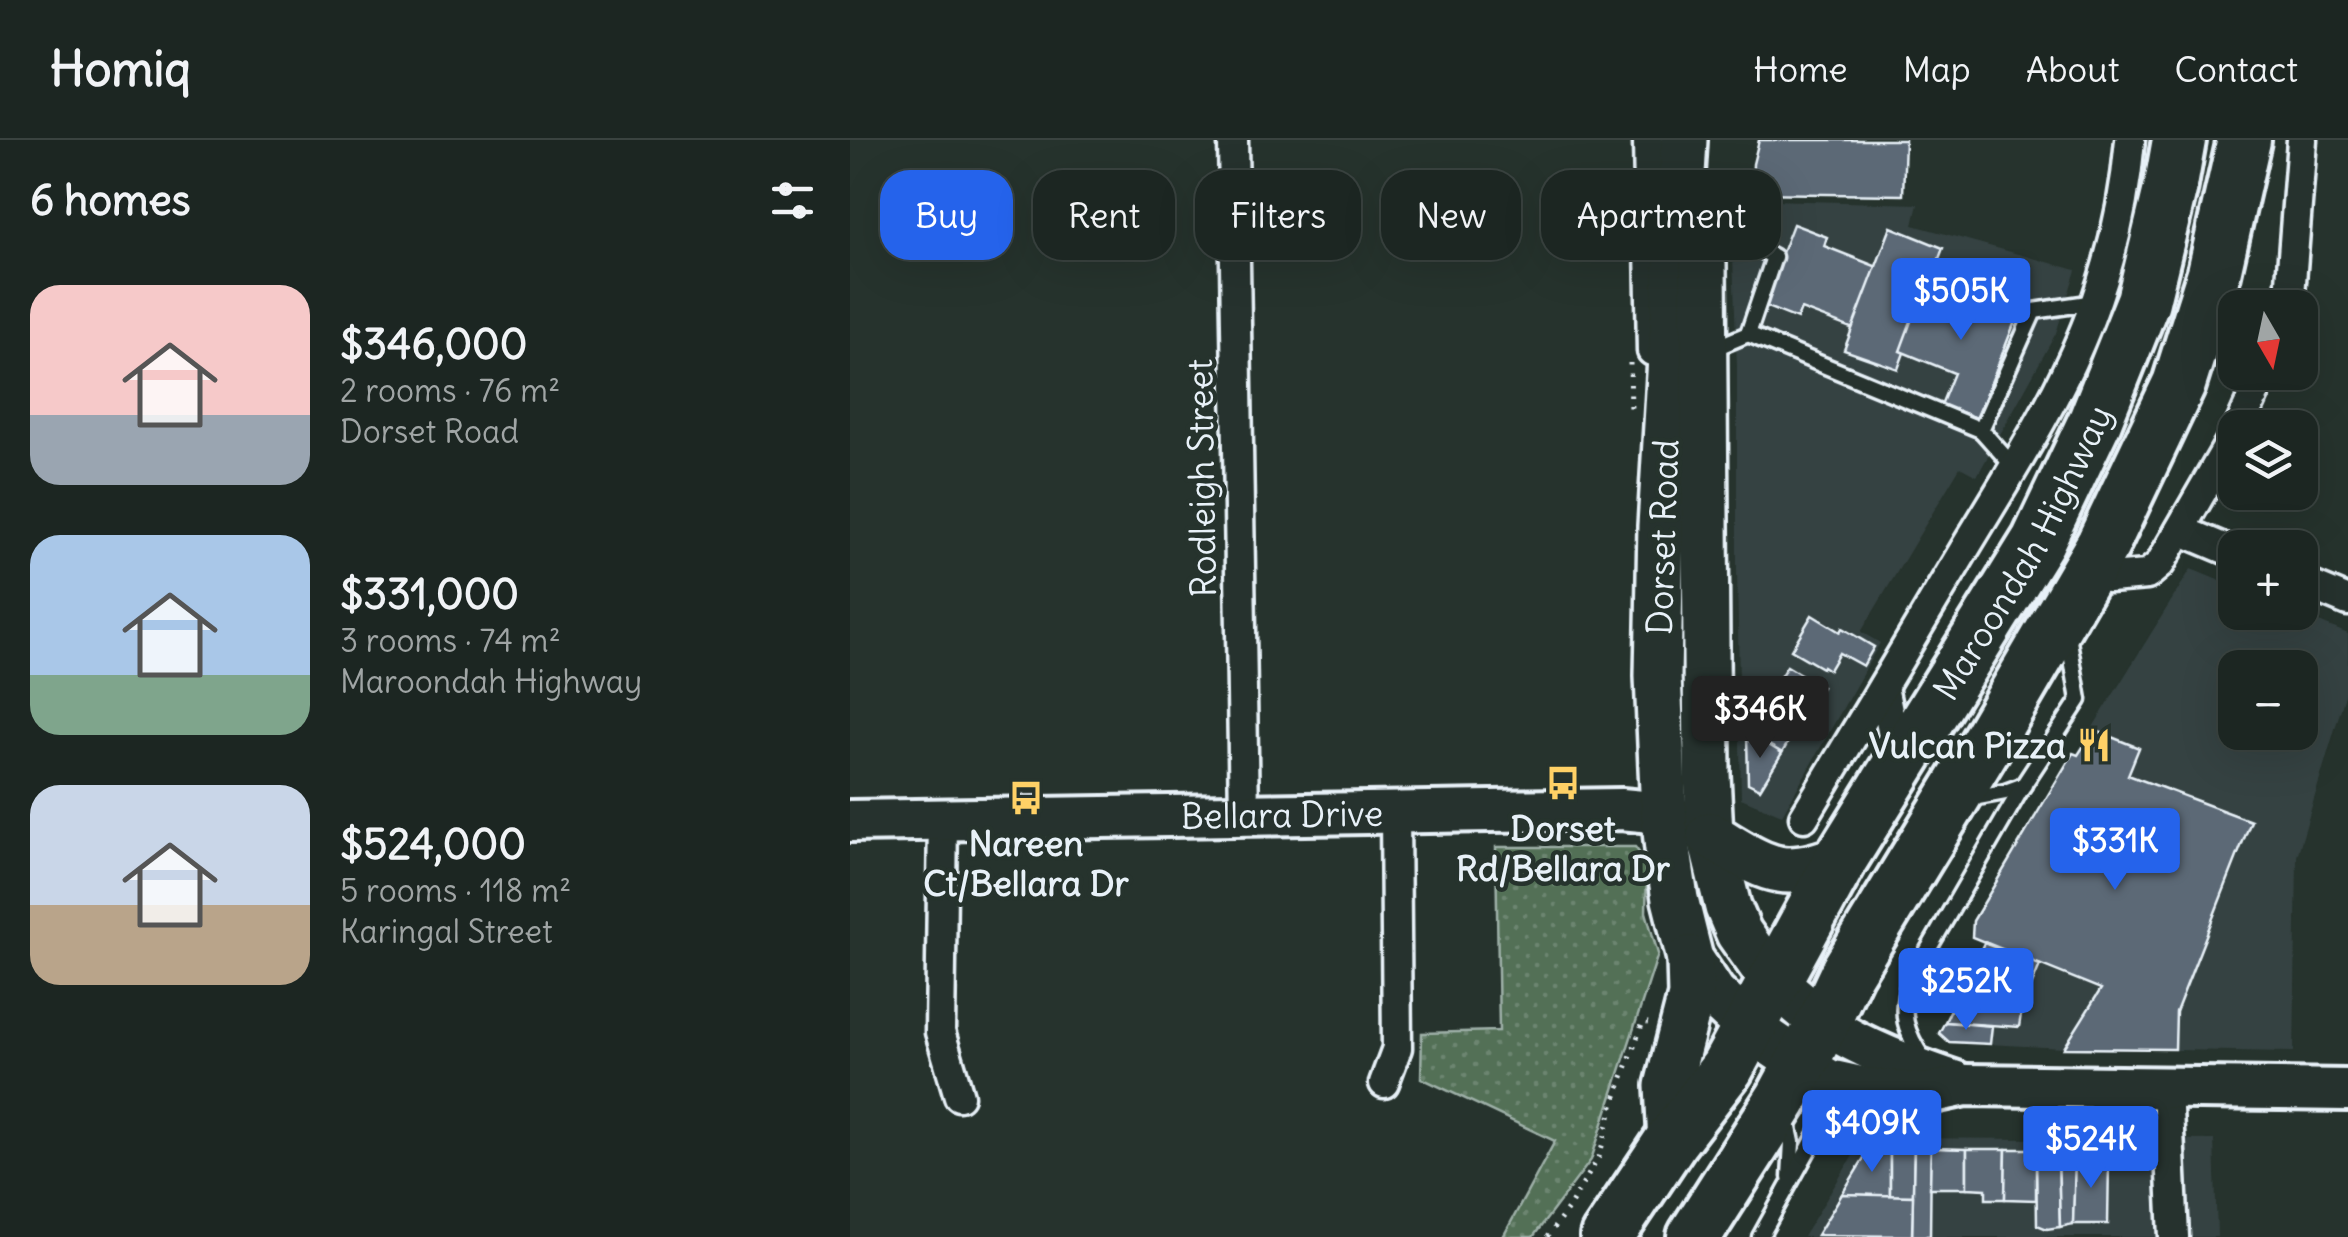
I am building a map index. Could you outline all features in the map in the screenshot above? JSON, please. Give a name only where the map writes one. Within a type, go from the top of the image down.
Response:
[{"type":"highway","name":"Maroondah Highway","points":[[1607,1237],[1727,1068],[1842,857],[2038,541],[2095,420],[2143,300],[2180,140]]},
{"type":"highway","name":"Maroondah Highway","points":[[1694,1237],[1802,1061],[1847,972],[2104,544],[2180,384],[2214,274],[2244,140]]},
{"type":"main road","name":"Dorset Road","points":[[1684,140],[1660,526],[1660,714],[1664,813],[1675,899],[1690,958],[1713,994],[1748,1027],[1802,1061]]},
{"type":"main road","name":"Dorset Road","points":[[1701,140],[1702,170]]},
{"type":"main road","name":"Dorset Road","points":[[1703,260],[1710,835],[1724,896],[1746,945],[1773,981],[1802,1061]]},
{"type":"main road","points":[[1660,714],[1707,713]]},
{"type":"main road","name":"Bellara Drive","points":[[850,821],[1621,809],[1664,813],[1710,835]]},
{"type":"main road","points":[[1710,835],[1780,871],[1818,867],[1842,857]]},
{"type":"main road","points":[[1672,1141],[1668,1086],[1691,996],[1690,958]]},
{"type":"main road","points":[[1802,1061],[1868,1048],[1950,1080],[2348,1090]]},
{"type":"main road","points":[[1802,1061],[1829,1080],[1866,1088],[1924,1094],[1950,1080]]},
{"type":"street","name":"Rodleigh Street","points":[[1233,140],[1244,814]]},
{"type":"street","points":[[1648,140],[1652,403],[1666,440]]},
{"type":"street","points":[[1804,817],[2014,467],[2065,372],[2094,302],[2120,208],[2130,140]]},
{"type":"street","points":[[2290,290],[2302,140]]},
{"type":"street","points":[[2074,593],[2110,578],[2147,575],[2160,564],[2218,464]]},
{"type":"street","points":[[2180,530],[2218,546]]},
{"type":"street","points":[[2318,589],[2348,602]]},
{"type":"street","points":[[1883,688],[1899,764]]},
{"type":"street","points":[[1384,1083],[1397,1048],[1395,812]]},
{"type":"street","points":[[943,819],[940,1032],[959,1096]]},
{"type":"street","points":[[2167,1088],[2174,1237]]},
{"type":"lane","points":[[1748,334],[1773,260]]},
{"type":"lane","points":[[1981,430],[2034,311],[2094,302]]},
{"type":"lane","points":[[1704,352],[1748,334],[1981,430],[2014,467]]},
{"type":"lane","points":[[1950,1080],[1913,1044],[1902,1012],[1904,998],[1910,981],[2024,784],[2079,700],[2074,593]]},
{"type":"lane","points":[[1952,800],[2005,792],[2024,784]]},
{"type":"lane","points":[[1790,1181],[1802,1061]]},
{"type":"lane","points":[[1760,1237],[1828,1118],[1866,1088]]},
{"type":"path","points":[[1547,1237],[1598,1157],[1644,1022],[1683,1030]]},
{"type":"path","points":[[2124,1110],[2124,1143]]},
{"type":"path","points":[[1842,1130],[1862,1145]]},
{"type":"shaded area","points":[[1781,200],[1918,204],[1913,225],[2076,270],[2056,333],[1977,476],[1960,467],[1861,632],[1880,643],[1782,815],[1741,798],[1733,260],[1781,260]]},
{"type":"shaded area","points":[[2191,569],[2218,580],[2218,630],[2318,630],[2318,622],[2348,634],[2348,685],[2297,856],[2294,1052],[1949,1042],[1939,1033],[1984,944],[1972,937],[1973,921]]},
{"type":"shaded area","points":[[1864,1138],[2214,1140],[2217,1237],[1803,1237]]},
{"type":"green space","points":[[1496,847],[1635,847],[1647,872],[1646,912],[1658,954],[1591,1160],[1533,1237],[1503,1237],[1555,1141],[1421,1078],[1422,1033],[1499,1031]]},
{"type":"building","points":[[1759,140],[1905,140],[1903,195],[1781,193],[1781,170],[1753,170]]},
{"type":"building","points":[[1793,224],[1827,237],[1824,246],[1880,268],[1856,330],[1801,309],[1797,319],[1762,305]]},
{"type":"building","points":[[1891,227],[1943,248],[1898,369],[1844,350]]},
{"type":"building","points":[[1924,286],[1980,306],[1983,294],[2020,309],[1977,418],[1941,405],[1954,373],[1900,351]]},
{"type":"building","points":[[1812,615],[1874,647],[1863,666],[1839,653],[1829,670],[1791,650]]},
{"type":"building","points":[[1787,666],[1822,687],[1806,713],[1770,692]]},
{"type":"building","points":[[1770,692],[1806,713],[1793,734],[1758,713]]},
{"type":"building","points":[[1758,713],[1793,734],[1782,753],[1747,732]]},
{"type":"building","points":[[2094,730],[2139,748],[2128,775],[2251,821],[2176,1012],[2175,1049],[2064,1048],[2101,989],[1972,937],[1973,921],[2073,753],[2078,755]]},
{"type":"building","points":[[1747,732],[1782,753],[1760,789],[1748,783]]},
{"type":"building","points":[[1984,943],[2040,965],[2022,1008],[1958,994]]},
{"type":"building","points":[[1958,994],[2022,1008],[2019,1027],[1945,1022]]},
{"type":"building","points":[[1945,1022],[1992,1026],[1990,1044],[1949,1042],[1939,1033]]},
{"type":"building","points":[[1890,1147],[1890,1196],[1842,1194],[1870,1148]]},
{"type":"building","points":[[1890,1147],[1914,1148],[1913,1196],[1890,1196]]},
{"type":"building","points":[[1914,1148],[1931,1148],[1930,1236],[1912,1236]]},
{"type":"building","points":[[1931,1148],[1967,1149],[1967,1188],[1930,1188]]},
{"type":"building","points":[[1967,1149],[2006,1149],[2005,1199],[1986,1199],[1986,1189],[1967,1188]]},
{"type":"building","points":[[2006,1149],[2036,1149],[2036,1200],[2005,1199]]},
{"type":"building","points":[[2036,1149],[2058,1149],[2060,1227],[2047,1229],[2037,1225]]},
{"type":"building","points":[[2058,1149],[2076,1149],[2073,1224],[2060,1227]]},
{"type":"building","points":[[2075,1158],[2109,1159],[2108,1224],[2073,1224]]},
{"type":"building","points":[[1842,1194],[1913,1196],[1912,1236],[1817,1235]]},
{"type":"place","name":"Vulcan Pizza","points":[[2094,745]]},
{"type":"place","name":"Dorset Rd/Bellara Dr","points":[[1563,783]]},
{"type":"place","name":"Nareen Ct/Bellara Dr","points":[[1026,798]]}]
